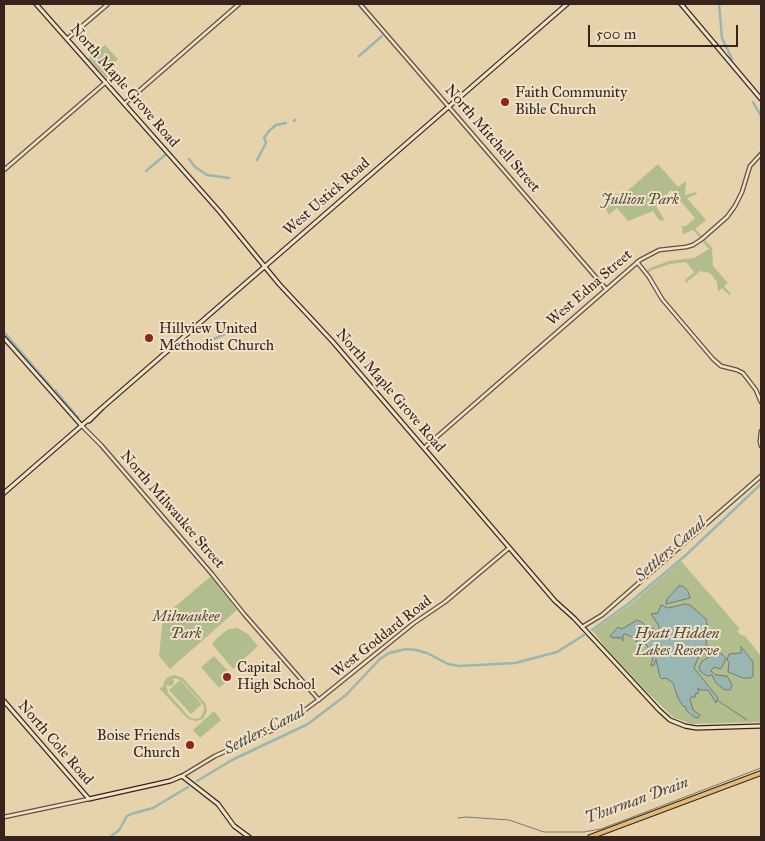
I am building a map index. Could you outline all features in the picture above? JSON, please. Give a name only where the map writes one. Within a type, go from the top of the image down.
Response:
[{"type":"main road","name":"North Maple Grove Road","points":[[36,4],[220,212],[264,266],[558,604],[582,627],[659,710],[676,723],[696,728],[761,726]]},
{"type":"main road","name":"West Ustick Road","points":[[4,493],[567,4]]},
{"type":"main road","points":[[681,4],[761,99]]},
{"type":"main road","name":"North Milwaukee Street","points":[[4,338],[82,426]]},
{"type":"main road","name":"North Cole Road","points":[[4,701],[89,799]]},
{"type":"main road","points":[[590,837],[761,773]]},
{"type":"main road","points":[[89,799],[170,782],[182,776],[218,804],[234,826],[249,837]]},
{"type":"street","points":[[67,39],[108,4]]},
{"type":"street","points":[[124,104],[239,4]]},
{"type":"street","name":"North Mitchell Street","points":[[360,4],[606,289]]},
{"type":"street","points":[[4,170],[106,82]]},
{"type":"street","name":"West Edna Street","points":[[424,448],[637,262],[664,248],[686,247],[702,239],[727,217],[735,206],[742,192],[750,166],[761,154]]},
{"type":"street","points":[[637,262],[649,277],[662,299],[713,359],[720,366],[743,373],[756,390],[761,402]]},
{"type":"street","name":"North Milwaukee Street","points":[[82,426],[101,445],[230,594],[244,614],[319,700]]},
{"type":"street","points":[[761,430],[761,446]]},
{"type":"street","points":[[582,627],[602,615],[761,476]]},
{"type":"street","name":"West Goddard Road","points":[[182,776],[215,756],[286,724],[319,700],[414,623],[445,602],[510,547]]},
{"type":"street","points":[[4,817],[89,799]]},
{"type":"green space","points":[[105,45],[118,59],[104,71],[108,77],[107,79],[88,59]]},
{"type":"green space","name":"Jullion Park","points":[[658,164],[678,187],[686,181],[685,195],[696,192],[697,194],[687,198],[706,220],[695,229],[702,236],[700,238],[693,230],[683,234],[682,226],[686,226],[695,218],[671,190],[656,206],[665,221],[659,220],[653,211],[628,221],[617,208],[609,215],[604,206],[607,195],[624,194]]},
{"type":"green space","name":"Jullion Park","points":[[705,240],[712,248],[713,266],[728,283],[724,286],[731,294],[729,295],[722,288],[718,292],[717,282],[710,273],[700,271],[686,283],[685,280],[694,272],[686,262],[670,264],[652,270],[649,273],[647,271],[669,261],[694,258],[709,249],[703,242]]},
{"type":"green space","name":"Hyatt Hidden Lakes Reserve","points":[[681,561],[740,629],[737,631],[742,636],[744,635],[761,656],[761,722],[691,724],[673,717],[644,689],[605,647],[593,631],[631,604]]},
{"type":"green space","name":"Milwaukee Park","points":[[211,576],[237,610],[170,669],[159,656],[163,617]]},
{"type":"green space","points":[[237,628],[248,634],[258,646],[233,669],[213,645],[213,642],[229,629]]},
{"type":"green space","points":[[214,656],[233,676],[219,688],[201,667]]},
{"type":"green space","points":[[175,675],[183,678],[205,703],[207,711],[203,719],[196,721],[188,719],[159,688],[163,687],[168,677]],"holes":[[[173,678],[181,680],[203,704],[204,710],[201,717],[195,719],[189,717],[168,693],[166,685],[173,685]]]},
{"type":"green space","points":[[180,680],[202,704],[191,714],[169,690]]},
{"type":"green space","points":[[214,711],[221,720],[200,738],[193,730]]},
{"type":"water","points":[[679,586],[683,586],[688,591],[690,598],[666,604],[667,599]]},
{"type":"water","points":[[685,604],[690,605],[706,619],[708,629],[706,643],[709,650],[698,658],[694,668],[718,698],[716,703],[708,690],[699,690],[698,688],[696,697],[691,697],[690,699],[693,710],[700,715],[698,718],[694,717],[683,706],[673,683],[666,678],[662,679],[660,677],[656,659],[654,665],[651,666],[653,657],[646,644],[636,642],[636,639],[625,634],[623,635],[623,641],[621,637],[618,639],[618,637],[613,638],[610,636],[618,627],[622,629],[637,620],[647,627],[653,628],[658,633],[659,626],[651,614],[658,613],[661,605],[668,608]]},
{"type":"water","points":[[741,647],[753,662],[753,676],[750,678],[743,678],[728,672],[729,662],[727,660],[729,654],[741,653]]},
{"type":"water","points":[[716,653],[722,654],[726,659],[721,669],[714,667],[711,671],[716,675],[727,676],[732,685],[730,690],[725,690],[716,683],[712,675],[707,676],[700,671],[699,667],[702,661]]},
{"type":"waterway","name":"Settlers Canal","points":[[719,4],[722,38],[732,59]]},
{"type":"waterway","points":[[359,56],[382,36]]},
{"type":"waterway","name":"Settlers Canal","points":[[753,102],[761,116]]},
{"type":"waterway","points":[[257,160],[266,143],[264,138],[269,131],[276,125],[286,123]]},
{"type":"waterway","points":[[146,171],[165,155]]},
{"type":"waterway","points":[[189,159],[195,167],[207,175],[229,178]]},
{"type":"waterway","points":[[4,332],[52,388]]},
{"type":"waterway","points":[[208,338],[214,339],[225,334]]},
{"type":"waterway","points":[[55,390],[75,414]]},
{"type":"waterway","name":"Settlers Canal","points":[[592,630],[628,604],[686,555],[761,484]]},
{"type":"waterway","name":"Settlers Canal","points":[[197,781],[232,760],[308,724],[346,695],[380,659],[389,653],[406,649],[416,650],[427,653],[448,664],[459,666],[515,663],[557,652],[584,635]]},
{"type":"waterway","points":[[717,700],[747,720]]},
{"type":"waterway","name":"Thurman Drain","points":[[458,818],[509,820],[544,832],[584,832],[601,829],[761,768]]},
{"type":"waterway","name":"Settlers Canal","points":[[110,837],[119,830],[127,816],[153,808],[188,787]]},
{"type":"place","name":"Faith Community Bible Church","points":[[505,102]]},
{"type":"place","name":"Hillview United Methodist Church","points":[[149,338]]},
{"type":"place","name":"Capital High School","points":[[227,677]]},
{"type":"place","name":"Boise Friends Church","points":[[190,745]]}]
